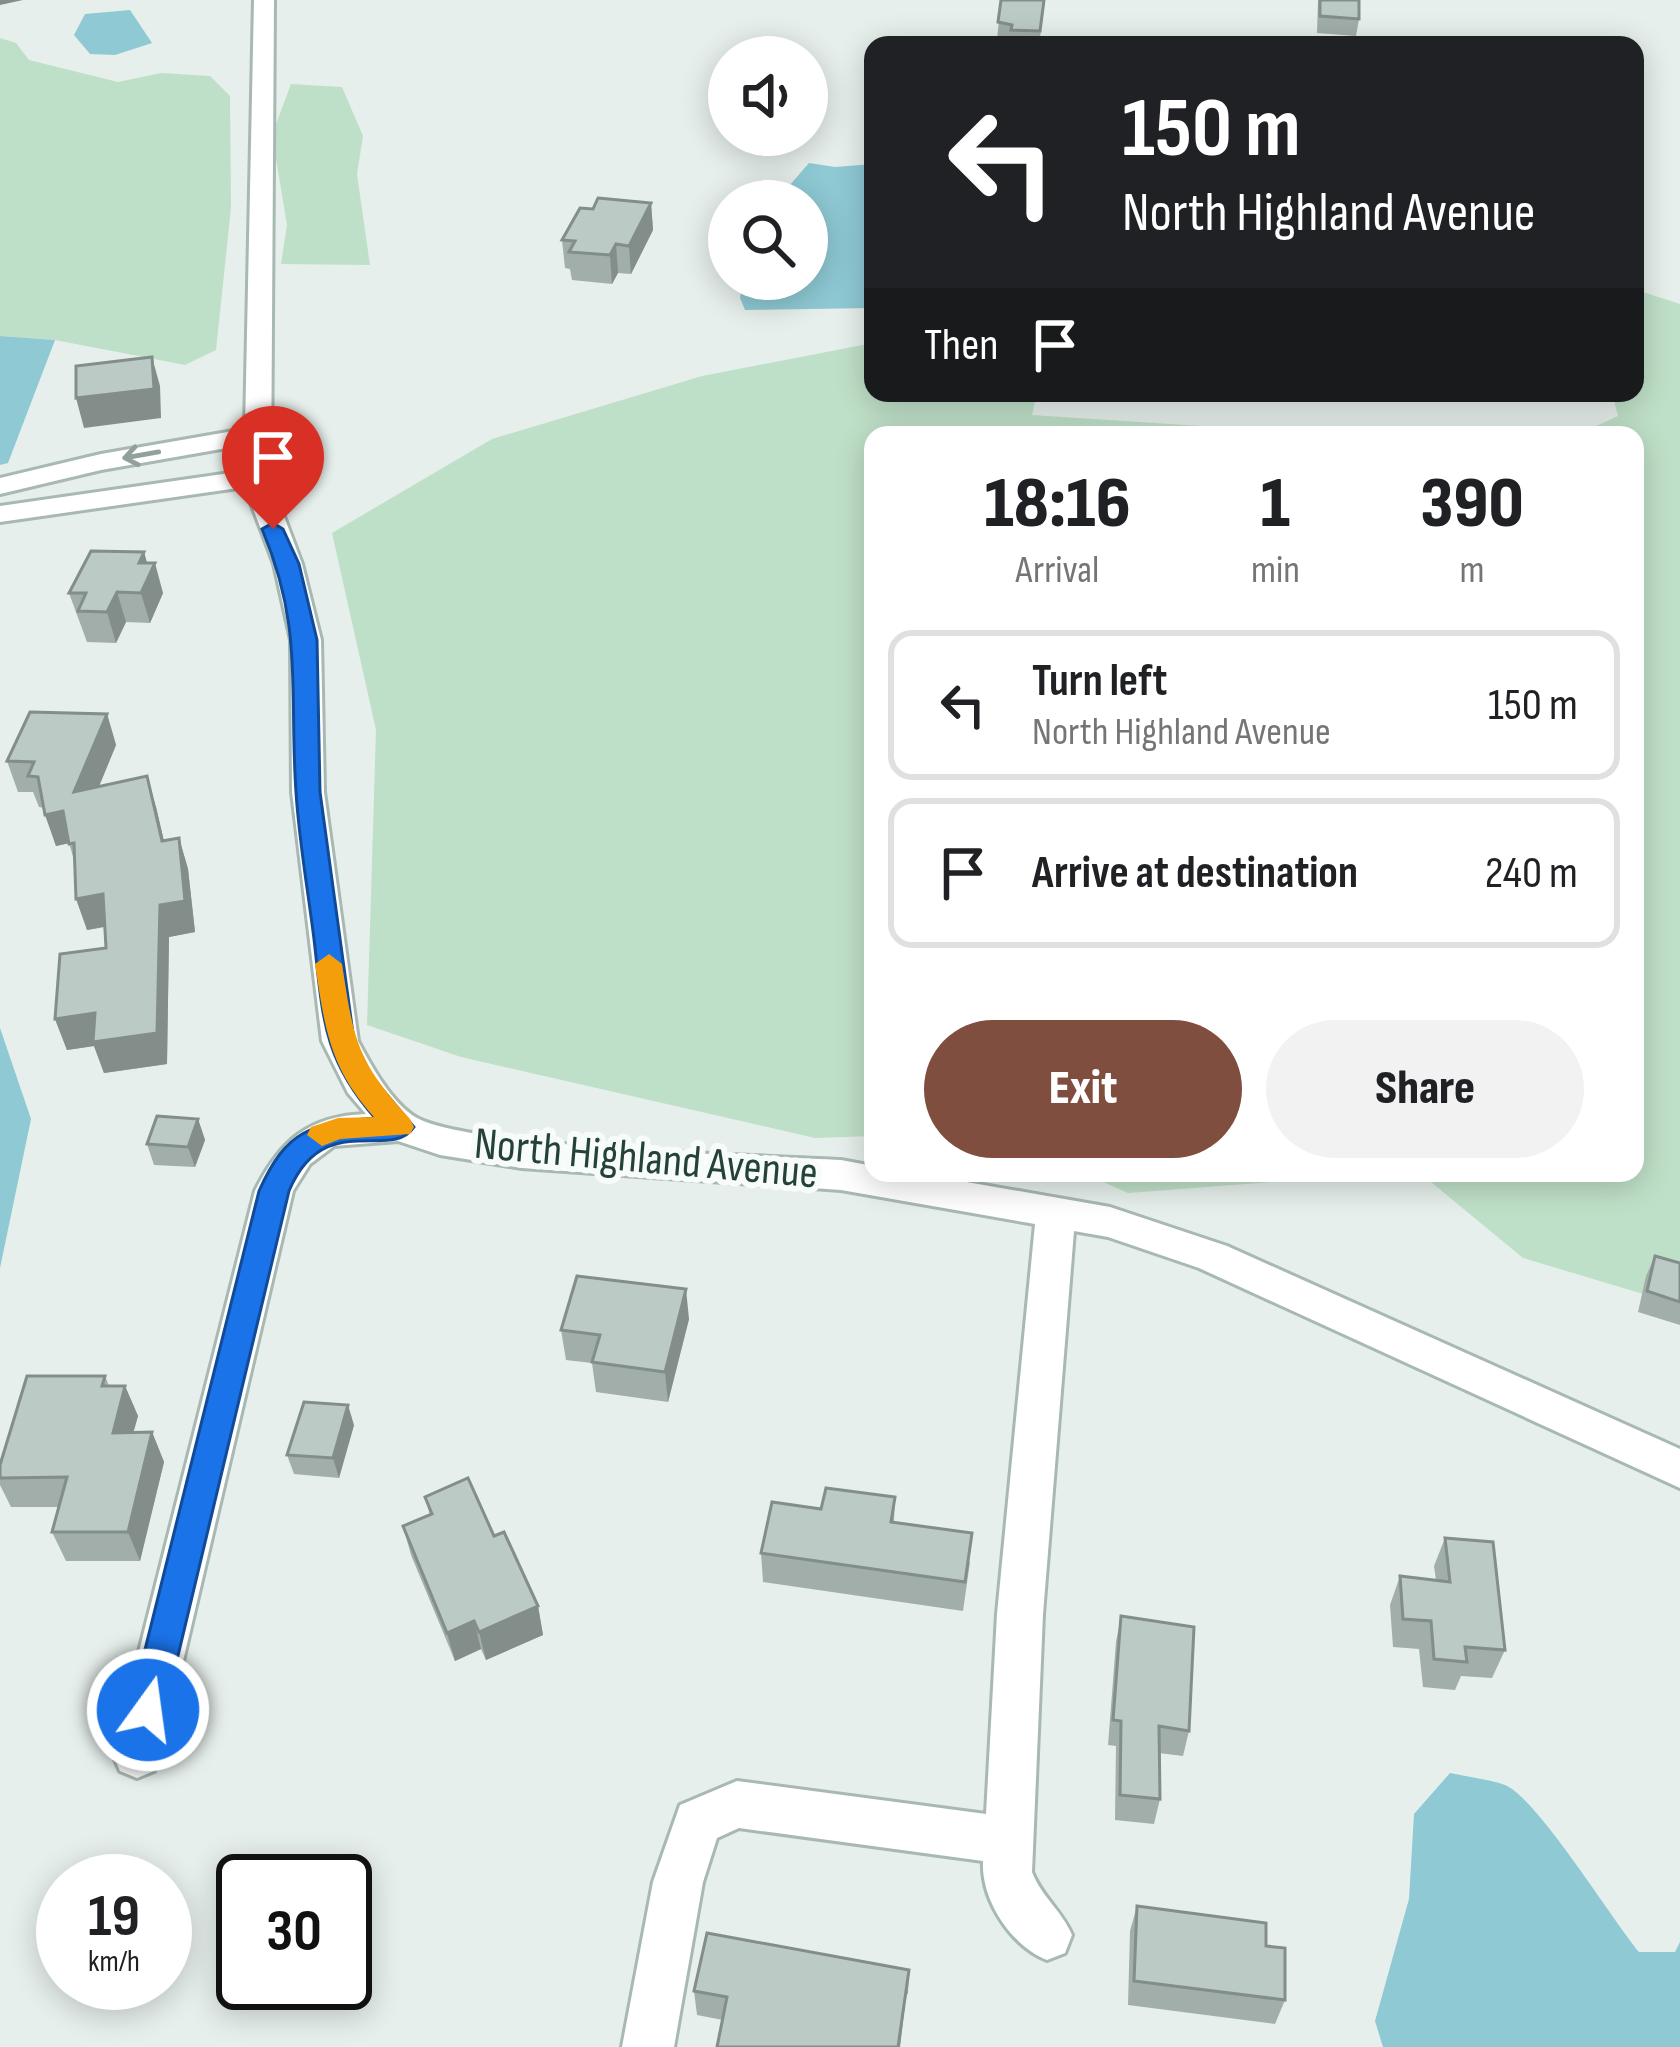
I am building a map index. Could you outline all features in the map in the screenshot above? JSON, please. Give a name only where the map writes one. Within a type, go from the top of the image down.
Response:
[{"type":"street","points":[[264,0],[257,477],[288,564],[306,640],[308,792],[340,1041],[361,1083],[400,1127]]},
{"type":"street","points":[[0,486],[101,462],[256,435]]},
{"type":"street","points":[[0,514],[257,477]]},
{"type":"street","points":[[136,1755],[274,1191],[289,1157],[324,1133],[400,1127]]},
{"type":"street","name":"North Highland Avenue","points":[[400,1127],[440,1141],[522,1154],[864,1179]]},
{"type":"street","name":"North Highland Avenue","points":[[882,1182],[1110,1222],[1213,1257],[1680,1469]]},
{"type":"street","points":[[1047,1935],[1020,1906],[1006,1871],[1020,1615],[1056,1212]]},
{"type":"street","points":[[648,2047],[678,1882],[697,1822],[737,1804],[1009,1841]]},
{"type":"green space","points":[[0,38],[16,43],[29,60],[118,82],[161,73],[210,76],[230,96],[231,208],[216,350],[185,365],[55,340],[0,336]]},
{"type":"green space","points":[[291,84],[342,87],[363,136],[357,174],[370,265],[281,264],[287,225],[272,135]]},
{"type":"green space","points":[[1644,292],[1680,304],[1680,1305],[1523,1258],[1431,1182],[1644,1182],[1644,426],[1596,426],[1618,416],[1614,402],[1644,402]]},
{"type":"green space","points":[[864,345],[864,402],[1035,402],[1032,415],[1200,426],[864,426],[864,1136],[815,1138],[461,1057],[367,1025],[376,730],[332,533],[492,439],[702,376]]},
{"type":"green space","points":[[1103,1182],[1272,1182],[1128,1193]]},
{"type":"water","points":[[130,10],[152,43],[115,55],[90,54],[74,35],[85,14]]},
{"type":"water","points":[[809,163],[864,165],[864,308],[745,310],[741,300],[828,300],[828,180],[794,180]]},
{"type":"water","points":[[0,336],[55,340],[8,463],[0,465]]},
{"type":"water","points":[[0,1028],[31,1119],[0,1268]]},
{"type":"water","points":[[1450,1773],[1505,1785],[1519,1795],[1639,1952],[1675,1952],[1680,1942],[1680,2047],[1383,2047],[1375,2021],[1409,1899],[1414,1814]]},
{"type":"building","points":[[1001,0],[1044,0],[1040,31],[1011,30],[1012,25],[998,22]]},
{"type":"building","points":[[1320,0],[1359,0],[1359,19],[1320,16]]},
{"type":"building","points":[[598,198],[651,203],[629,246],[616,244],[610,255],[569,252],[575,241],[562,240],[580,208],[593,209]]},
{"type":"building","points":[[152,357],[154,389],[76,398],[76,366]]},
{"type":"building","points":[[91,551],[144,552],[139,563],[155,563],[141,593],[117,592],[107,612],[78,611],[86,593],[69,593]]},
{"type":"building","points":[[30,712],[107,714],[74,792],[147,776],[162,841],[179,838],[185,901],[160,905],[157,1033],[93,1042],[95,1013],[55,1019],[60,954],[106,948],[103,894],[76,899],[74,843],[69,844],[63,811],[45,815],[38,777],[28,776],[34,762],[7,761]]},
{"type":"building","points":[[157,1116],[198,1119],[188,1147],[147,1144]]},
{"type":"building","points":[[1655,1256],[1680,1263],[1680,1302],[1647,1291]]},
{"type":"building","points":[[577,1276],[686,1289],[665,1372],[592,1362],[600,1335],[561,1330]]},
{"type":"building","points":[[27,1376],[105,1376],[102,1386],[125,1386],[113,1433],[152,1432],[128,1532],[52,1532],[67,1477],[0,1478]]},
{"type":"building","points":[[304,1402],[348,1405],[333,1458],[287,1455]]},
{"type":"building","points":[[468,1478],[494,1536],[504,1532],[538,1606],[479,1632],[474,1621],[447,1633],[403,1526],[432,1514],[425,1497]]},
{"type":"building","points":[[826,1488],[895,1497],[891,1522],[972,1533],[965,1582],[761,1553],[772,1502],[821,1509]]},
{"type":"building","points":[[1445,1538],[1493,1542],[1505,1650],[1465,1647],[1467,1662],[1434,1659],[1431,1621],[1403,1619],[1400,1576],[1450,1582]]},
{"type":"building","points":[[1121,1616],[1194,1627],[1189,1731],[1159,1726],[1160,1799],[1120,1795],[1121,1721],[1113,1720]]},
{"type":"building","points":[[1137,1906],[1266,1923],[1266,1946],[1285,1948],[1285,2000],[1134,1981]]},
{"type":"building","points":[[707,1933],[909,1970],[898,2047],[717,2047],[727,1997],[694,1991]]},
{"type":"slow traffic","points":[[322,1135],[338,1129],[400,1127],[361,1083],[340,1041],[329,964]]},
{"type":"route","points":[[148,1710],[274,1191],[289,1157],[324,1133],[400,1127],[361,1083],[340,1041],[308,792],[306,640],[288,564],[273,529]]}]
